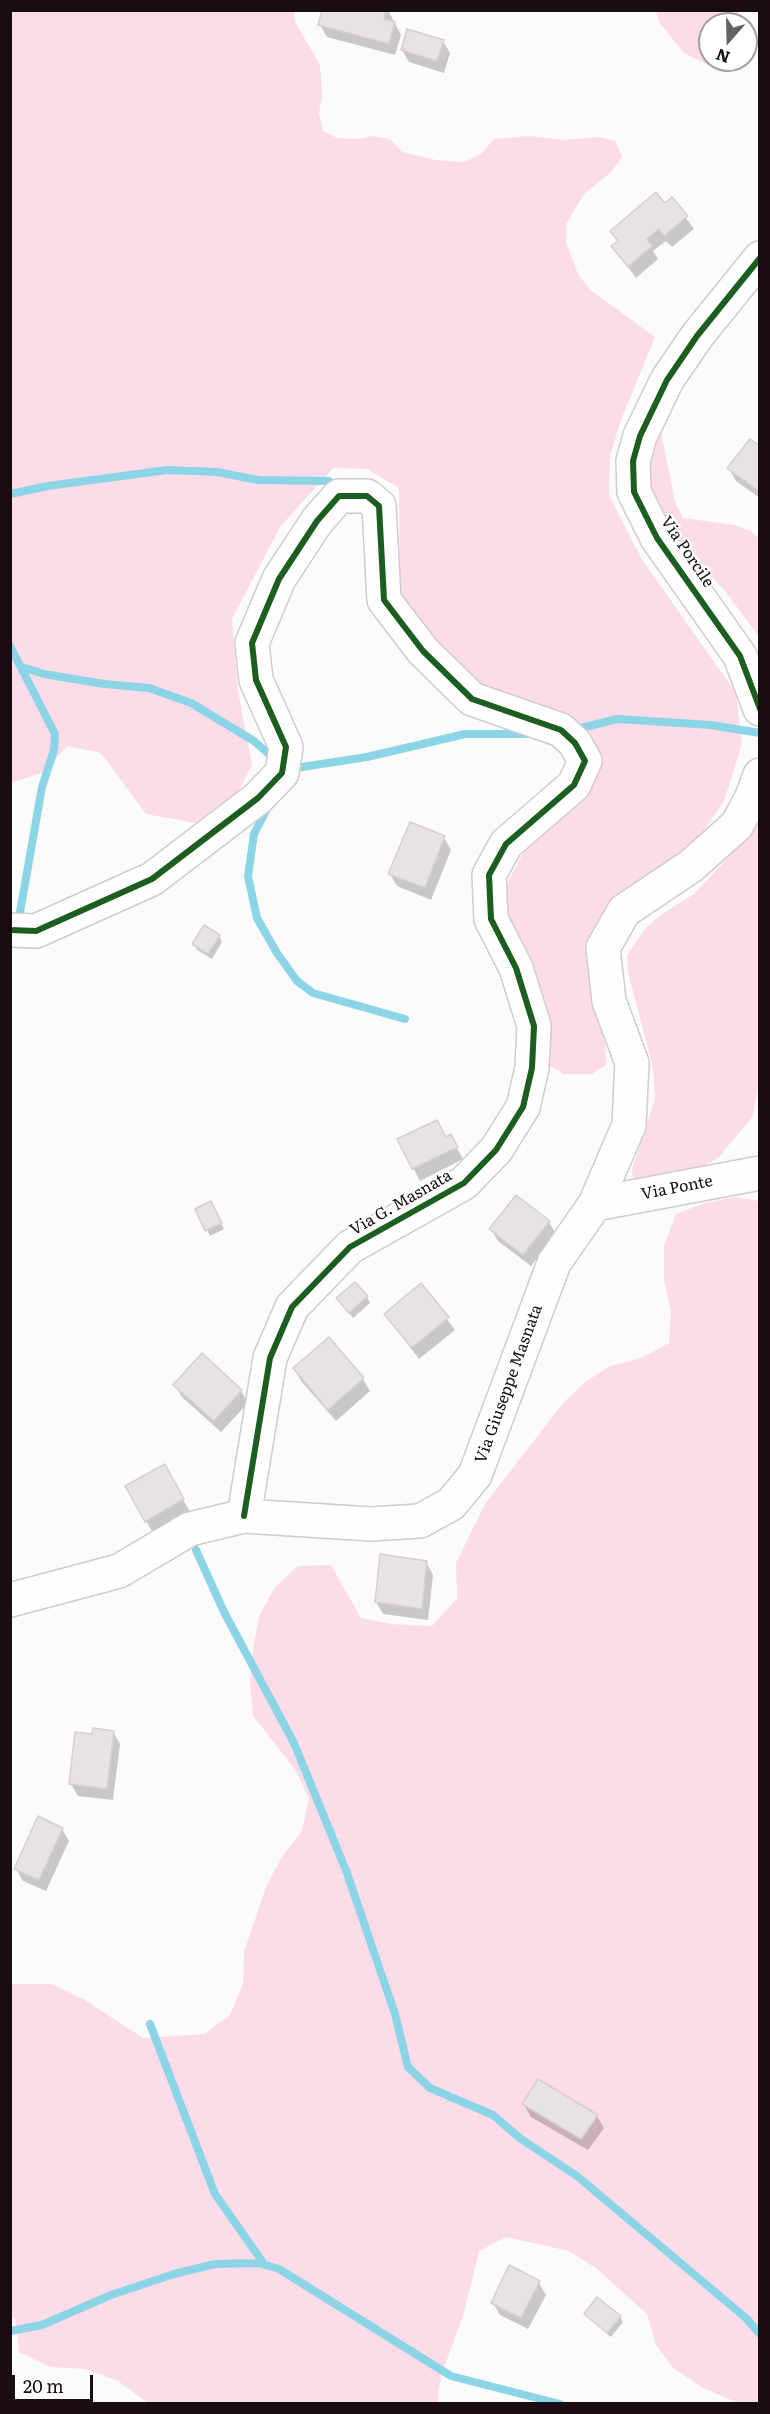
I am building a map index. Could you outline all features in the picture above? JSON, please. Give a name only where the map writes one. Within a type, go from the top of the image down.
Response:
[{"type":"street","name":"Via Porcile","points":[[759,258],[697,336],[667,380],[640,436],[633,461],[634,492],[657,538],[740,656],[759,709]]},
{"type":"street","name":"Via G. Masnata","points":[[10,930],[36,931],[152,879],[258,798],[282,773],[286,747],[256,680],[252,643],[279,579],[317,520],[339,496],[367,496],[379,506],[384,600],[423,651],[472,699],[561,730],[575,743],[585,761],[574,785],[506,844],[489,875],[491,919],[516,968],[534,1026],[532,1068],[523,1107],[496,1150],[464,1182],[350,1247],[292,1307],[270,1358],[244,1515]]},
{"type":"street","points":[[596,1204],[629,1125],[632,1063],[609,1001],[603,948],[624,911],[691,866],[737,825],[752,797],[759,775]]},
{"type":"street","name":"Via Ponte","points":[[596,1204],[759,1173]]},
{"type":"street","name":"Via Giuseppe Masnata","points":[[10,1600],[119,1571],[190,1529],[244,1515],[371,1524],[420,1521],[451,1504],[475,1475],[554,1263],[596,1204]]},
{"type":"shaded area","points":[[656,10],[739,11],[698,12],[698,60],[684,53],[659,22]]},
{"type":"shaded area","points":[[10,11],[294,11],[295,22],[320,65],[322,97],[319,113],[323,131],[337,138],[357,139],[373,136],[390,139],[402,152],[436,160],[464,162],[481,154],[494,139],[529,136],[563,140],[599,137],[615,141],[622,157],[611,172],[584,194],[566,224],[566,242],[578,274],[589,289],[655,337],[622,417],[610,456],[609,495],[641,558],[736,693],[742,744],[724,801],[699,838],[596,927],[587,965],[605,1034],[606,1065],[592,1074],[564,1074],[548,1065],[500,912],[509,880],[524,851],[554,821],[593,762],[469,680],[400,602],[399,488],[367,469],[333,468],[280,527],[232,619],[238,691],[252,765],[236,796],[195,823],[146,814],[101,753],[67,746],[44,772],[11,783]]},
{"type":"shaded area","points":[[661,431],[675,502],[683,518],[735,525],[751,531],[759,539],[759,637],[726,592],[669,533],[647,480],[651,448]]},
{"type":"shaded area","points":[[759,811],[759,1082],[753,1116],[719,1157],[704,1166],[633,1179],[632,1169],[655,1099],[653,1068],[628,972],[627,955],[644,930],[659,916],[694,894],[725,861]]},
{"type":"shaded area","points":[[735,1197],[759,1201],[759,2403],[738,2403],[703,2388],[673,2368],[656,2345],[647,2314],[597,2269],[569,2251],[506,2237],[479,2251],[463,2316],[441,2376],[437,2403],[148,2403],[118,2381],[85,2369],[50,2367],[19,2352],[15,2318],[10,2318],[10,1984],[52,1984],[85,2000],[143,2038],[204,2034],[230,2015],[243,1984],[244,1952],[266,1887],[281,1858],[302,1831],[309,1798],[295,1769],[253,1716],[250,1682],[253,1649],[259,1616],[275,1587],[298,1566],[331,1565],[361,1618],[391,1624],[432,1626],[457,1598],[456,1563],[485,1504],[563,1403],[585,1382],[611,1366],[641,1358],[669,1343],[671,1311],[664,1279],[664,1245],[676,1214],[705,1203]]},
{"type":"building","points":[[322,10],[386,10],[384,19],[395,22],[389,44],[318,25]]},
{"type":"building","points":[[407,29],[444,40],[437,61],[401,50]]},
{"type":"building","points":[[656,192],[665,203],[672,197],[688,216],[664,236],[659,229],[647,239],[652,246],[628,267],[611,246],[618,241],[610,231]]},
{"type":"building","points":[[750,439],[760,446],[760,492],[727,468]]},
{"type":"building","points":[[410,822],[445,836],[425,888],[388,874]]},
{"type":"building","points":[[204,925],[220,935],[208,954],[192,944]]},
{"type":"building","points":[[437,1120],[446,1137],[451,1134],[458,1147],[412,1169],[397,1139]]},
{"type":"building","points":[[516,1195],[550,1221],[523,1255],[489,1229]]},
{"type":"building","points":[[211,1201],[222,1223],[205,1231],[195,1209]]},
{"type":"building","points":[[355,1282],[368,1296],[349,1313],[336,1298]]},
{"type":"building","points":[[421,1283],[449,1317],[412,1348],[384,1314]]},
{"type":"building","points":[[329,1337],[364,1378],[328,1410],[293,1368]]},
{"type":"building","points":[[202,1353],[242,1390],[214,1421],[173,1385]]},
{"type":"building","points":[[165,1464],[184,1499],[145,1522],[125,1486]]},
{"type":"building","points":[[380,1554],[427,1561],[422,1609],[375,1602]]},
{"type":"building","points":[[93,1728],[114,1731],[107,1789],[69,1784],[75,1732],[92,1734]]},
{"type":"building","points":[[38,1816],[63,1828],[39,1880],[14,1869]]},
{"type":"building","points":[[538,2079],[598,2115],[581,2139],[522,2104]]},
{"type":"building","points":[[509,2265],[540,2281],[521,2318],[491,2303]]},
{"type":"building","points":[[597,2297],[621,2316],[607,2333],[584,2314]]},
{"type":"waterway","points":[[10,494],[48,486],[167,470],[217,472],[258,480],[329,481]]},
{"type":"waterway","points":[[10,646],[55,734],[54,750],[42,787],[19,918],[24,922]]},
{"type":"waterway","points":[[22,667],[44,674],[104,684],[149,688],[191,703],[254,741],[276,760]]},
{"type":"waterway","points":[[573,730],[617,719],[711,725],[760,733]]},
{"type":"waterway","points":[[289,769],[367,757],[465,734],[534,734]]},
{"type":"waterway","points":[[269,805],[254,834],[248,876],[257,918],[277,953],[297,981],[313,993],[405,1019]]},
{"type":"waterway","points":[[196,1550],[224,1612],[294,1743],[347,1873],[395,2014],[408,2067],[430,2088],[493,2115],[521,2139],[577,2176],[746,2318],[760,2334]]},
{"type":"waterway","points":[[150,2024],[215,2194],[264,2264]]},
{"type":"waterway","points":[[10,2331],[42,2325],[111,2295],[174,2274],[215,2264],[259,2263],[279,2269],[451,2376],[560,2404]]},
{"type":"cycle path","points":[[760,258],[697,336],[667,380],[640,436],[633,461],[634,492],[657,538],[740,656],[760,709]]},
{"type":"cycle path","points":[[10,930],[36,931],[152,879],[258,798],[282,773],[286,747],[256,680],[252,643],[279,579],[317,521],[339,496],[367,496],[379,506],[384,600],[423,651],[472,699],[561,730],[575,743],[585,761],[574,785],[506,844],[489,875],[491,919],[516,968],[534,1026],[532,1068],[523,1107],[496,1150],[464,1183],[350,1247],[292,1307],[270,1358],[244,1516]]}]
